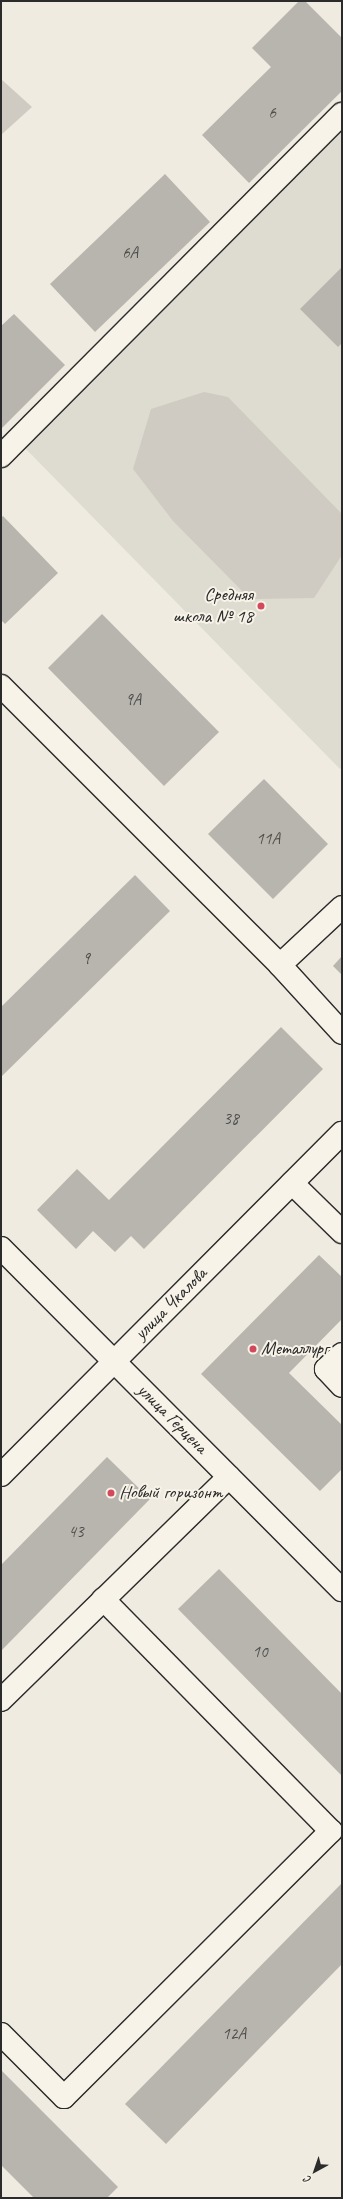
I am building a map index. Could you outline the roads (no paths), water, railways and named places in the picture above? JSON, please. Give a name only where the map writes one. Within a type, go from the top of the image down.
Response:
[{"type":"street","points":[[1,456],[342,114]]},
{"type":"street","points":[[1,686],[280,965],[342,1033]]},
{"type":"street","points":[[280,965],[342,907]]},
{"type":"street","name":"улица Чкалова","points":[[2,1473],[342,1133]]},
{"type":"street","points":[[292,1183],[342,1232]]},
{"type":"street","name":"улица Герцена","points":[[1,1248],[342,1590]]},
{"type":"street","points":[[342,1354],[326,1369],[342,1386]]},
{"type":"street","points":[[1,1700],[229,1477]]},
{"type":"street","points":[[1,2034],[64,2097],[331,1831],[103,1599]]},
{"type":"place","name":"Средняя школа № 18","points":[[261,606]]},
{"type":"place","name":"Металлург","points":[[253,1349]]},
{"type":"place","name":"Новый горизонт","points":[[111,1493]]}]
